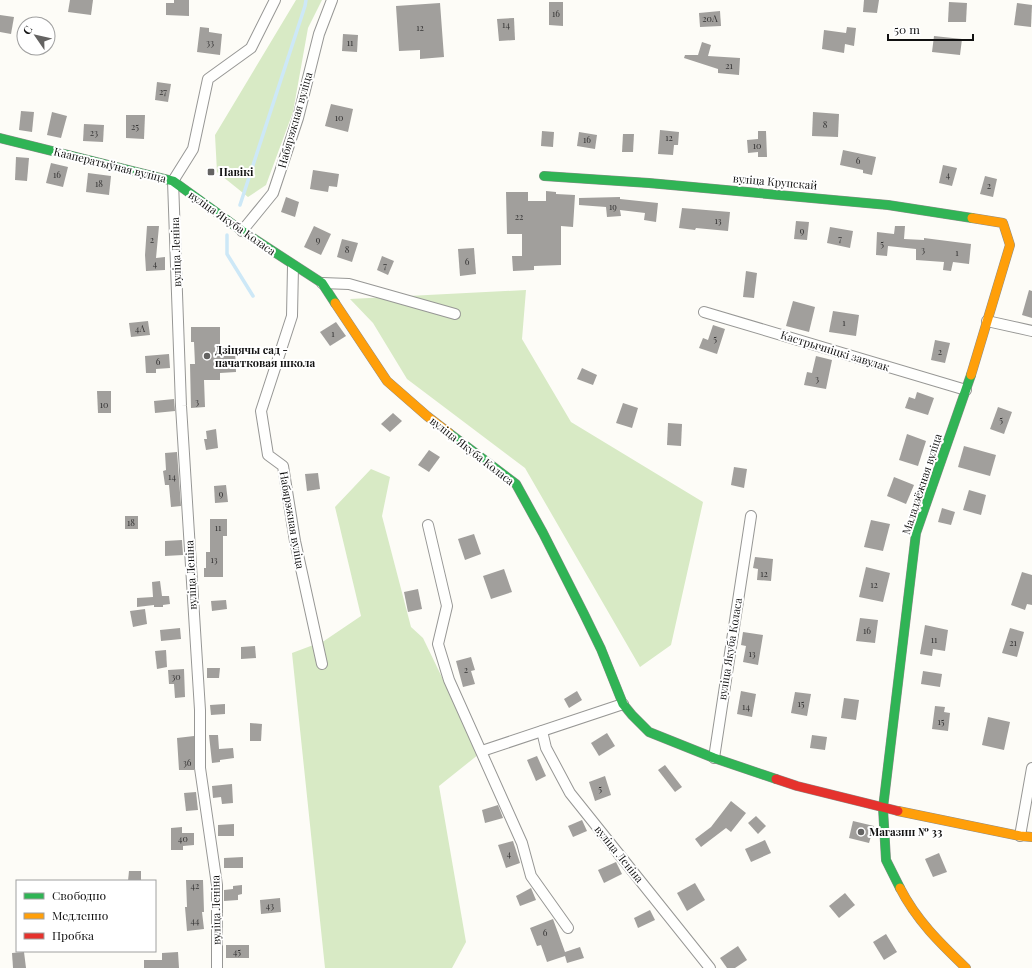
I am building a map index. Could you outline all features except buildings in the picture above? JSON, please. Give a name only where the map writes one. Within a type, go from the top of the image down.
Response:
[{"type":"street","name":"Кааператыўная вуліца","points":[[0,138],[173,181],[193,149],[208,79],[251,48],[275,0]]},
{"type":"street","name":"Набярэжная вуліца","points":[[242,231],[273,193],[298,118],[318,34],[332,0]]},
{"type":"street","name":"вуліца Крупскай","points":[[544,176],[649,183],[880,205],[1003,223]]},
{"type":"street","name":"вуліца Якуба Коласа","points":[[173,181],[293,266],[322,283],[387,381],[427,416],[516,484],[588,621],[623,704],[649,732],[714,758],[797,786],[883,808],[1020,836],[1032,837]]},
{"type":"street","name":"вуліца Леніна","points":[[173,181],[181,406],[200,710],[200,768],[217,885],[217,968]]},
{"type":"street","name":"Маладзёжная вуліца","points":[[883,808],[916,533],[966,390],[1010,245],[1003,223]]},
{"type":"street","name":"Набярэжная вуліца","points":[[293,266],[292,316],[261,411],[268,455],[283,466],[294,541],[322,664]]},
{"type":"street","points":[[322,283],[349,284],[455,314]]},
{"type":"street","name":"Кастрычніцкі завулак","points":[[704,312],[966,390]]},
{"type":"street","points":[[987,320],[1032,331]]},
{"type":"street","name":"вуліца Якуба Коласа","points":[[714,758],[751,516]]},
{"type":"street","points":[[428,525],[447,606],[438,644],[449,680],[522,843],[531,876],[568,928]]},
{"type":"street","points":[[482,751],[623,704]]},
{"type":"street","name":"вуліца Леніна","points":[[542,731],[546,748],[570,793],[710,968]]},
{"type":"street","points":[[1020,836],[1032,768]]},
{"type":"street","points":[[883,808],[886,860],[908,903],[932,935],[966,968]]},
{"type":"green space","points":[[296,0],[322,0],[308,28],[293,112],[266,185],[248,197],[217,172],[215,135]]},
{"type":"green space","points":[[526,290],[522,339],[571,422],[703,502],[671,645],[640,667],[525,468],[407,379],[373,323],[350,299]]},
{"type":"green space","points":[[371,469],[390,477],[382,516],[411,627],[423,638],[479,754],[439,786],[466,942],[452,968],[325,968],[292,653],[324,641],[361,616],[335,507]]},
{"type":"waterway","points":[[240,205],[306,0]]},
{"type":"waterway","points":[[227,235],[227,254],[253,296]]},
{"type":"traffic: fast","points":[[0,138],[173,181],[242,231],[322,283],[335,303]]},
{"type":"traffic: fast","points":[[544,176],[649,183],[888,205],[972,218]]},
{"type":"traffic: fast","points":[[900,888],[886,860],[883,808],[916,533],[971,375]]},
{"type":"traffic: fast","points":[[449,433],[516,484],[543,533],[584,614],[601,649],[623,704],[632,715],[649,732],[714,758],[776,779]]},
{"type":"traffic: slow","points":[[971,375],[1010,245],[1003,223],[972,218]]},
{"type":"traffic: slow","points":[[335,303],[387,381],[449,433]]},
{"type":"traffic: slow","points":[[898,811],[1020,836],[1032,837]]},
{"type":"traffic: slow","points":[[900,888],[921,921],[966,968]]},
{"type":"traffic: jam","points":[[776,779],[797,786],[898,811]]},
{"type":"place","name":"Навікі","points":[[211,172]]},
{"type":"place","name":"Дзіцячы сад - пачатковая школа","points":[[207,356]]},
{"type":"place","name":"Магазин № 33","points":[[861,832]]}]
